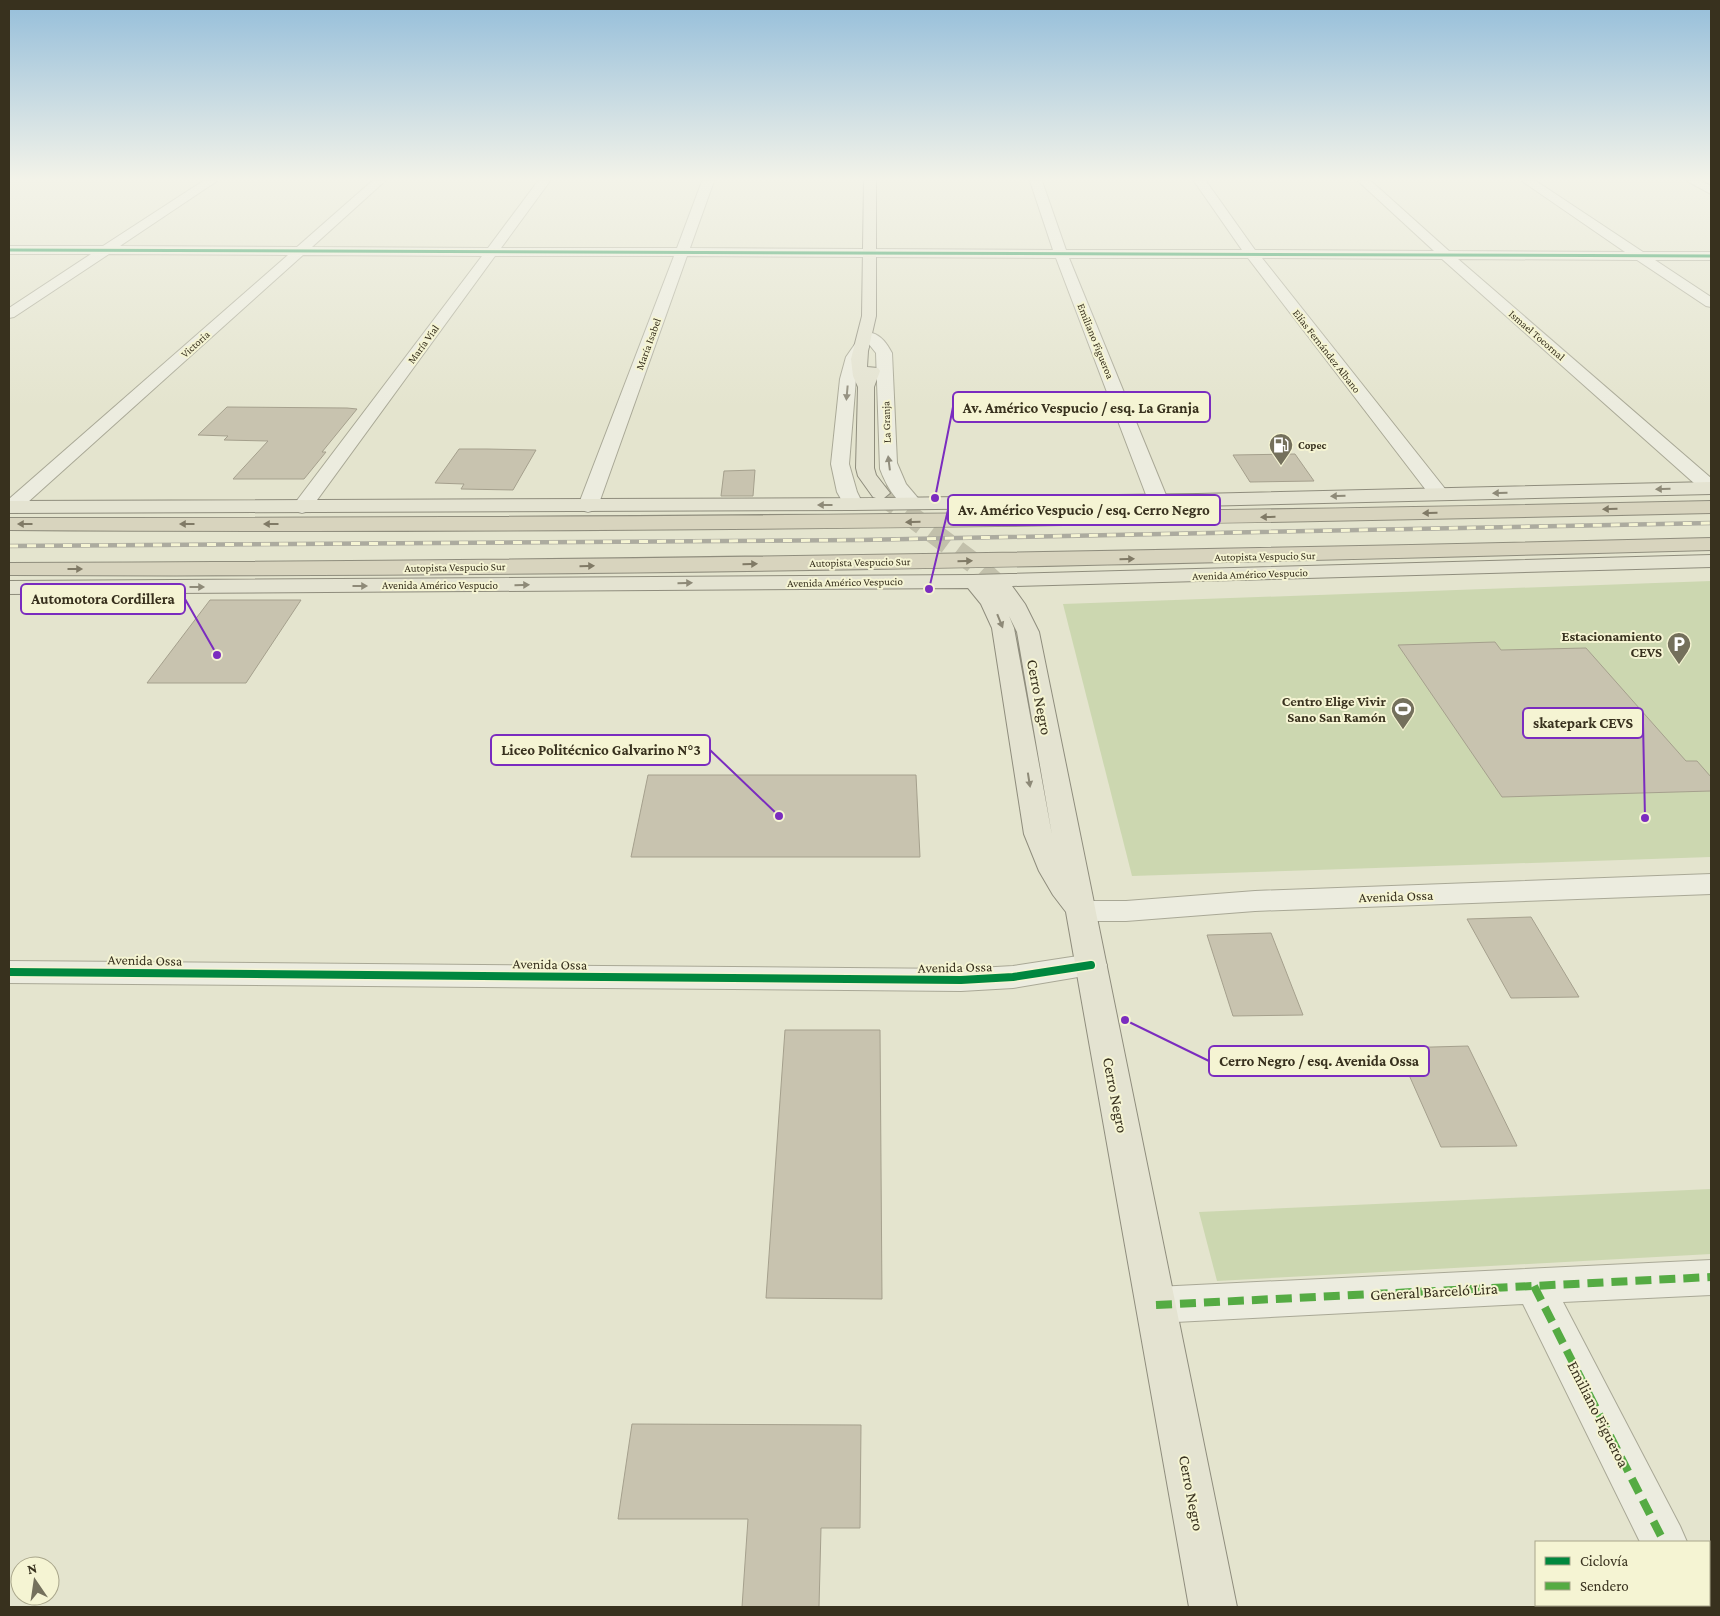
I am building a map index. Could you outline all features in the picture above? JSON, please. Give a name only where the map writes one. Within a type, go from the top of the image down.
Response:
[{"type":"highway","points":[[10,513],[904,522],[1315,516],[1711,507]]},
{"type":"highway","name":"Autopista Vespucio Sur","points":[[9,570],[500,567],[1104,559],[1711,544]]},
{"type":"main road","name":"La Granja","points":[[870,256],[867,338],[859,364],[861,377],[866,387],[865,468],[867,476],[880,493]]},
{"type":"main road","points":[[10,513],[302,507],[913,504],[1711,488]]},
{"type":"main road","name":"Avenida Américo Vespucio","points":[[9,588],[974,580],[1711,561]]},
{"type":"main road","points":[[974,580],[991,602],[1004,628],[1038,834],[1052,870],[1064,891],[1081,911]]},
{"type":"main road","name":"Cerro Negro","points":[[1003,590],[1014,604],[1028,632],[1213,1607]]},
{"type":"street","points":[[9,314],[96,256]]},
{"type":"street","name":"Victoria","points":[[10,513],[294,256]]},
{"type":"street","name":"María Vial","points":[[302,507],[488,256]]},
{"type":"street","name":"María Isabel","points":[[588,506],[681,256]]},
{"type":"street","name":"Emiliano Figueroa","points":[[1062,256],[1158,500]]},
{"type":"street","name":"Elías Fernández Albano","points":[[1253,256],[1439,494]]},
{"type":"street","name":"Ismael Tocornal","points":[[1446,256],[1711,488]]},
{"type":"street","points":[[1641,256],[1711,303]]},
{"type":"street","name":"La Granja","points":[[852,504],[846,492],[840,464],[848,379],[854,357],[867,338],[880,345],[884,353],[890,473],[902,493],[913,504]]},
{"type":"street","name":"Avenida Ossa","points":[[1081,911],[1126,911],[1229,902],[1711,884]]},
{"type":"street","name":"Avenida Ossa","points":[[9,972],[960,980],[1013,977],[1091,965]]},
{"type":"street","name":"General Barceló Lira","points":[[1156,1305],[1711,1277]]},
{"type":"street","name":"Emiliano Figueroa","points":[[1534,1286],[1663,1541]]},
{"type":"green space","name":"Centro Elige Vivir Sano San Ramón","points":[[1711,581],[1711,857],[1132,876],[1063,604]]},
{"type":"green space","points":[[1711,1189],[1711,1254],[1217,1281],[1199,1212]]},
{"type":"building","points":[[227,407],[357,409],[322,452],[326,452],[304,479],[233,479],[268,441],[224,440],[228,436],[198,435]]},
{"type":"building","points":[[459,449],[536,450],[513,490],[461,489],[464,484],[435,483]]},
{"type":"building","points":[[1295,454],[1314,481],[1250,482],[1233,455]]},
{"type":"building","points":[[755,470],[753,496],[721,496],[724,471]]},
{"type":"building","points":[[210,600],[301,600],[246,683],[147,683]]},
{"type":"building","points":[[1495,642],[1501,650],[1586,648],[1686,761],[1697,761],[1711,777],[1711,791],[1502,797],[1398,645]]},
{"type":"building","points":[[648,775],[916,775],[920,857],[631,857]]},
{"type":"building","points":[[1531,917],[1579,997],[1511,998],[1467,919]]},
{"type":"building","points":[[1271,933],[1303,1015],[1233,1016],[1207,935]]},
{"type":"building","points":[[785,1030],[880,1030],[882,1299],[766,1298]]},
{"type":"building","points":[[1468,1046],[1517,1146],[1441,1147],[1397,1048]]},
{"type":"building","points":[[632,1424],[861,1425],[860,1528],[821,1528],[819,1607],[742,1607],[748,1519],[618,1519]]},
{"type":"tunnel","points":[[880,493],[976,565],[1003,590]]},
{"type":"railway","points":[[9,546],[860,540],[1711,523]]},
{"type":"marked path","points":[[1156,1305],[1711,1277]]},
{"type":"marked path","points":[[1534,1286],[1663,1541]]},
{"type":"cycle path","points":[[9,972],[961,980],[1013,977],[1091,965]]},
{"type":"place","name":"Copec","points":[[1281,466]]},
{"type":"place","name":"Av. Américo Vespucio / esq. La Granja","points":[[935,498]]},
{"type":"place","name":"Av. Américo Vespucio / esq. Cerro Negro","points":[[929,589]]},
{"type":"place","name":"Automotora Cordillera","points":[[217,655]]},
{"type":"place","name":"Estacionamiento CEVS","points":[[1679,665]]},
{"type":"place","name":"Centro Elige Vivir Sano San Ramón","points":[[1403,730]]},
{"type":"place","name":"Liceo Politécnico Galvarino N°3","points":[[779,816]]},
{"type":"place","name":"skatepark CEVS","points":[[1645,818]]},
{"type":"place","name":"Cerro Negro / esq. Avenida Ossa","points":[[1125,1020]]}]
